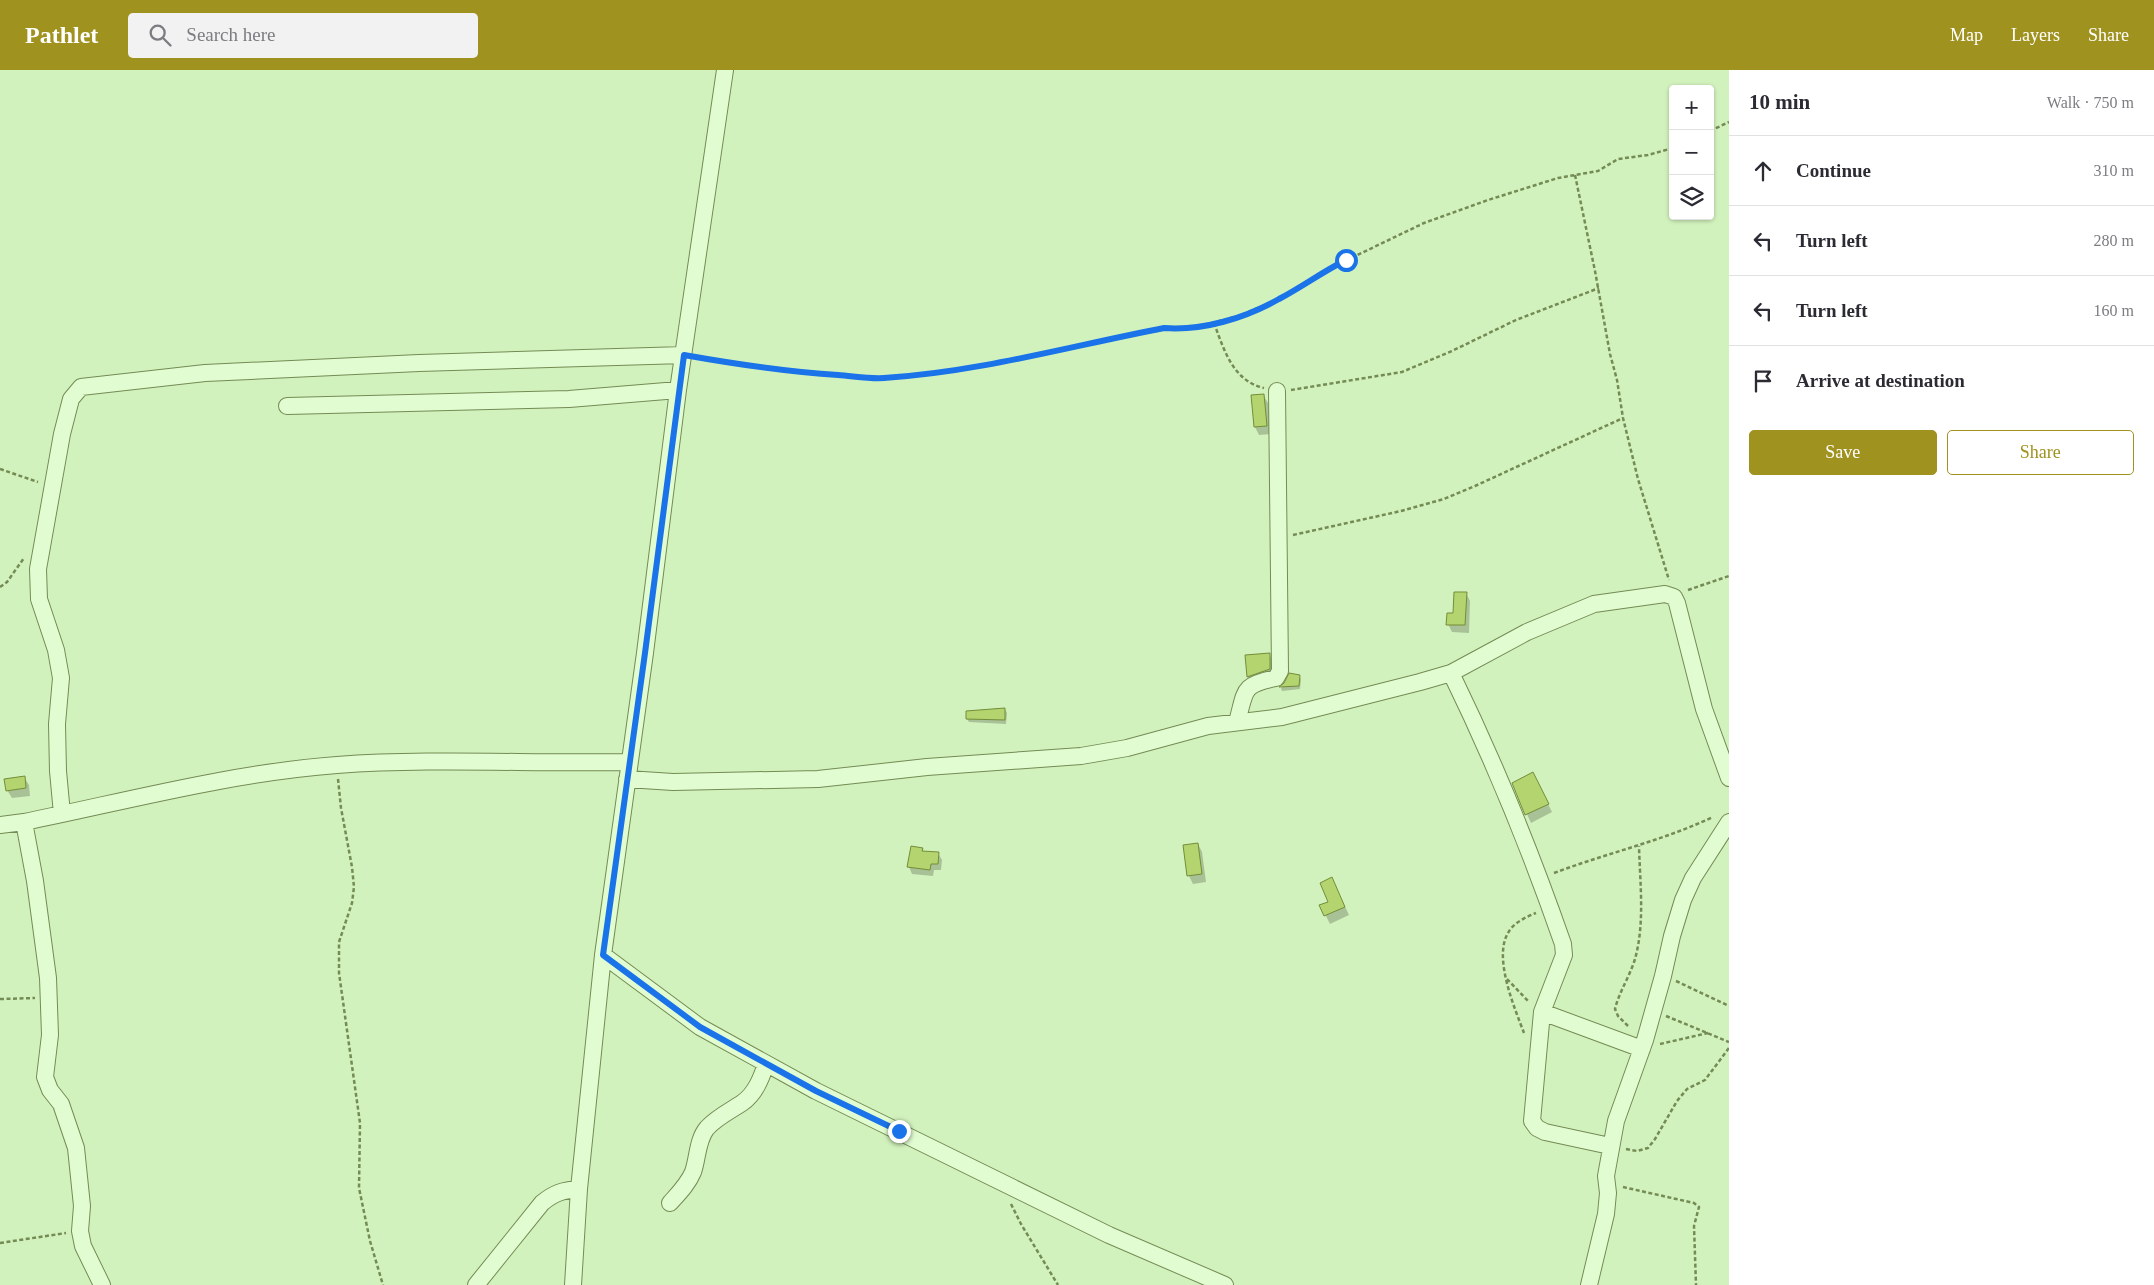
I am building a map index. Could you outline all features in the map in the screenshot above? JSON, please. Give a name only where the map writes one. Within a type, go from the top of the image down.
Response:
[{"type":"street","points":[[573,1285],[578,1189],[603,955],[645,653],[678,390],[725,70]]},
{"type":"street","points":[[62,814],[58,771],[57,724],[60,678],[56,650],[39,599],[38,569],[62,434],[71,399],[81,387],[94,384],[214,372],[419,363],[684,355]]},
{"type":"street","points":[[287,406],[569,399],[678,390]]},
{"type":"street","points":[[1237,722],[1249,686],[1258,681],[1276,678],[1280,671],[1277,391]]},
{"type":"street","points":[[627,780],[673,782],[818,779],[927,766],[1081,756],[1127,748],[1208,726],[1282,717],[1451,673],[1527,632],[1594,604],[1665,594],[1674,595],[1677,603],[1704,708],[1729,778]]},
{"type":"street","points":[[1451,673],[1477,725],[1540,878],[1548,907],[1563,944],[1564,954],[1542,1012],[1532,1121],[1537,1128],[1546,1132],[1610,1146]]},
{"type":"street","points":[[0,825],[24,822],[262,773],[337,765],[460,761],[629,762]]},
{"type":"street","points":[[1589,1285],[1606,1214],[1608,1193],[1606,1176],[1610,1146],[1621,1104],[1654,1010],[1672,936],[1693,878],[1725,817]]},
{"type":"street","points":[[24,822],[44,941],[49,998],[50,1035],[45,1077],[50,1090],[60,1104],[76,1148],[82,1206],[80,1231],[83,1246],[102,1285]]},
{"type":"street","points":[[603,955],[700,1027],[816,1091],[1109,1235],[1226,1285]]},
{"type":"street","points":[[1542,1012],[1643,1044]]},
{"type":"street","points":[[670,1203],[685,1187],[692,1174],[700,1141],[706,1130],[714,1121],[744,1102],[754,1091],[766,1064]]},
{"type":"street","points":[[476,1285],[542,1203],[554,1194],[565,1190],[578,1189]]},
{"type":"path","points":[[1714,130],[1729,122]]},
{"type":"path","points":[[684,355],[819,374],[882,378],[936,373],[998,363],[1164,328],[1192,328],[1214,323],[1265,306],[1322,272],[1424,223],[1558,178],[1598,171],[1618,159],[1628,156],[1648,155],[1669,149]]},
{"type":"path","points":[[1575,176],[1599,288],[1610,354],[1617,380],[1622,418],[1638,478],[1674,595],[1729,576]]},
{"type":"path","points":[[1214,323],[1224,350],[1236,372],[1252,386],[1277,391],[1316,387],[1402,372],[1452,351],[1516,320],[1599,288]]},
{"type":"path","points":[[1280,538],[1358,521],[1444,499],[1622,418]]},
{"type":"path","points":[[0,469],[53,487]]},
{"type":"path","points":[[0,587],[7,582],[32,548],[44,541]]},
{"type":"path","points":[[337,765],[342,816],[352,866],[354,887],[352,902],[339,942],[339,973],[360,1123],[360,1188],[370,1241],[383,1285]]},
{"type":"path","points":[[1540,878],[1584,861],[1639,846],[1725,817]]},
{"type":"path","points":[[1639,846],[1640,938],[1635,960],[1616,1010],[1623,1022],[1643,1044],[1667,1044],[1708,1033]]},
{"type":"path","points":[[1526,1038],[1512,1002],[1507,978],[1504,944],[1508,932],[1516,924],[1548,907]]},
{"type":"path","points":[[1663,976],[1701,991],[1729,1006]]},
{"type":"path","points":[[1507,978],[1542,1012]]},
{"type":"path","points":[[0,999],[49,998]]},
{"type":"path","points":[[1654,1010],[1729,1042]]},
{"type":"path","points":[[1610,1146],[1637,1152],[1648,1148],[1656,1139],[1687,1089],[1705,1080],[1729,1048]]},
{"type":"path","points":[[1002,1182],[1021,1224],[1058,1285]]},
{"type":"path","points":[[1607,1184],[1699,1207],[1694,1226],[1696,1285]]},
{"type":"path","points":[[0,1243],[80,1231]]},
{"type":"building","points":[[1264,394],[1267,426],[1254,427],[1251,395]]},
{"type":"building","points":[[1454,592],[1467,592],[1465,625],[1446,625],[1447,613],[1453,613]]},
{"type":"building","points":[[1270,653],[1270,669],[1247,677],[1245,655]]},
{"type":"building","points":[[1289,673],[1300,675],[1299,686],[1279,687],[1284,683]]},
{"type":"building","points":[[1005,708],[1005,720],[966,719],[966,711]]},
{"type":"building","points":[[1533,772],[1549,804],[1525,815],[1512,783]]},
{"type":"building","points":[[25,776],[26,788],[6,791],[4,779]]},
{"type":"building","points":[[1198,843],[1202,874],[1187,876],[1183,845]]},
{"type":"building","points":[[911,846],[923,848],[922,851],[939,852],[938,864],[931,864],[930,870],[907,867]]},
{"type":"building","points":[[1332,877],[1345,907],[1324,916],[1319,905],[1328,902],[1320,883]]},
{"type":"route","points":[[899,1131],[816,1091],[700,1027],[650,992],[603,955],[684,355],[819,374],[882,378],[936,373],[1076,348],[1147,331],[1164,328],[1192,328],[1214,323],[1258,309],[1279,299],[1322,272],[1346,260]]}]
